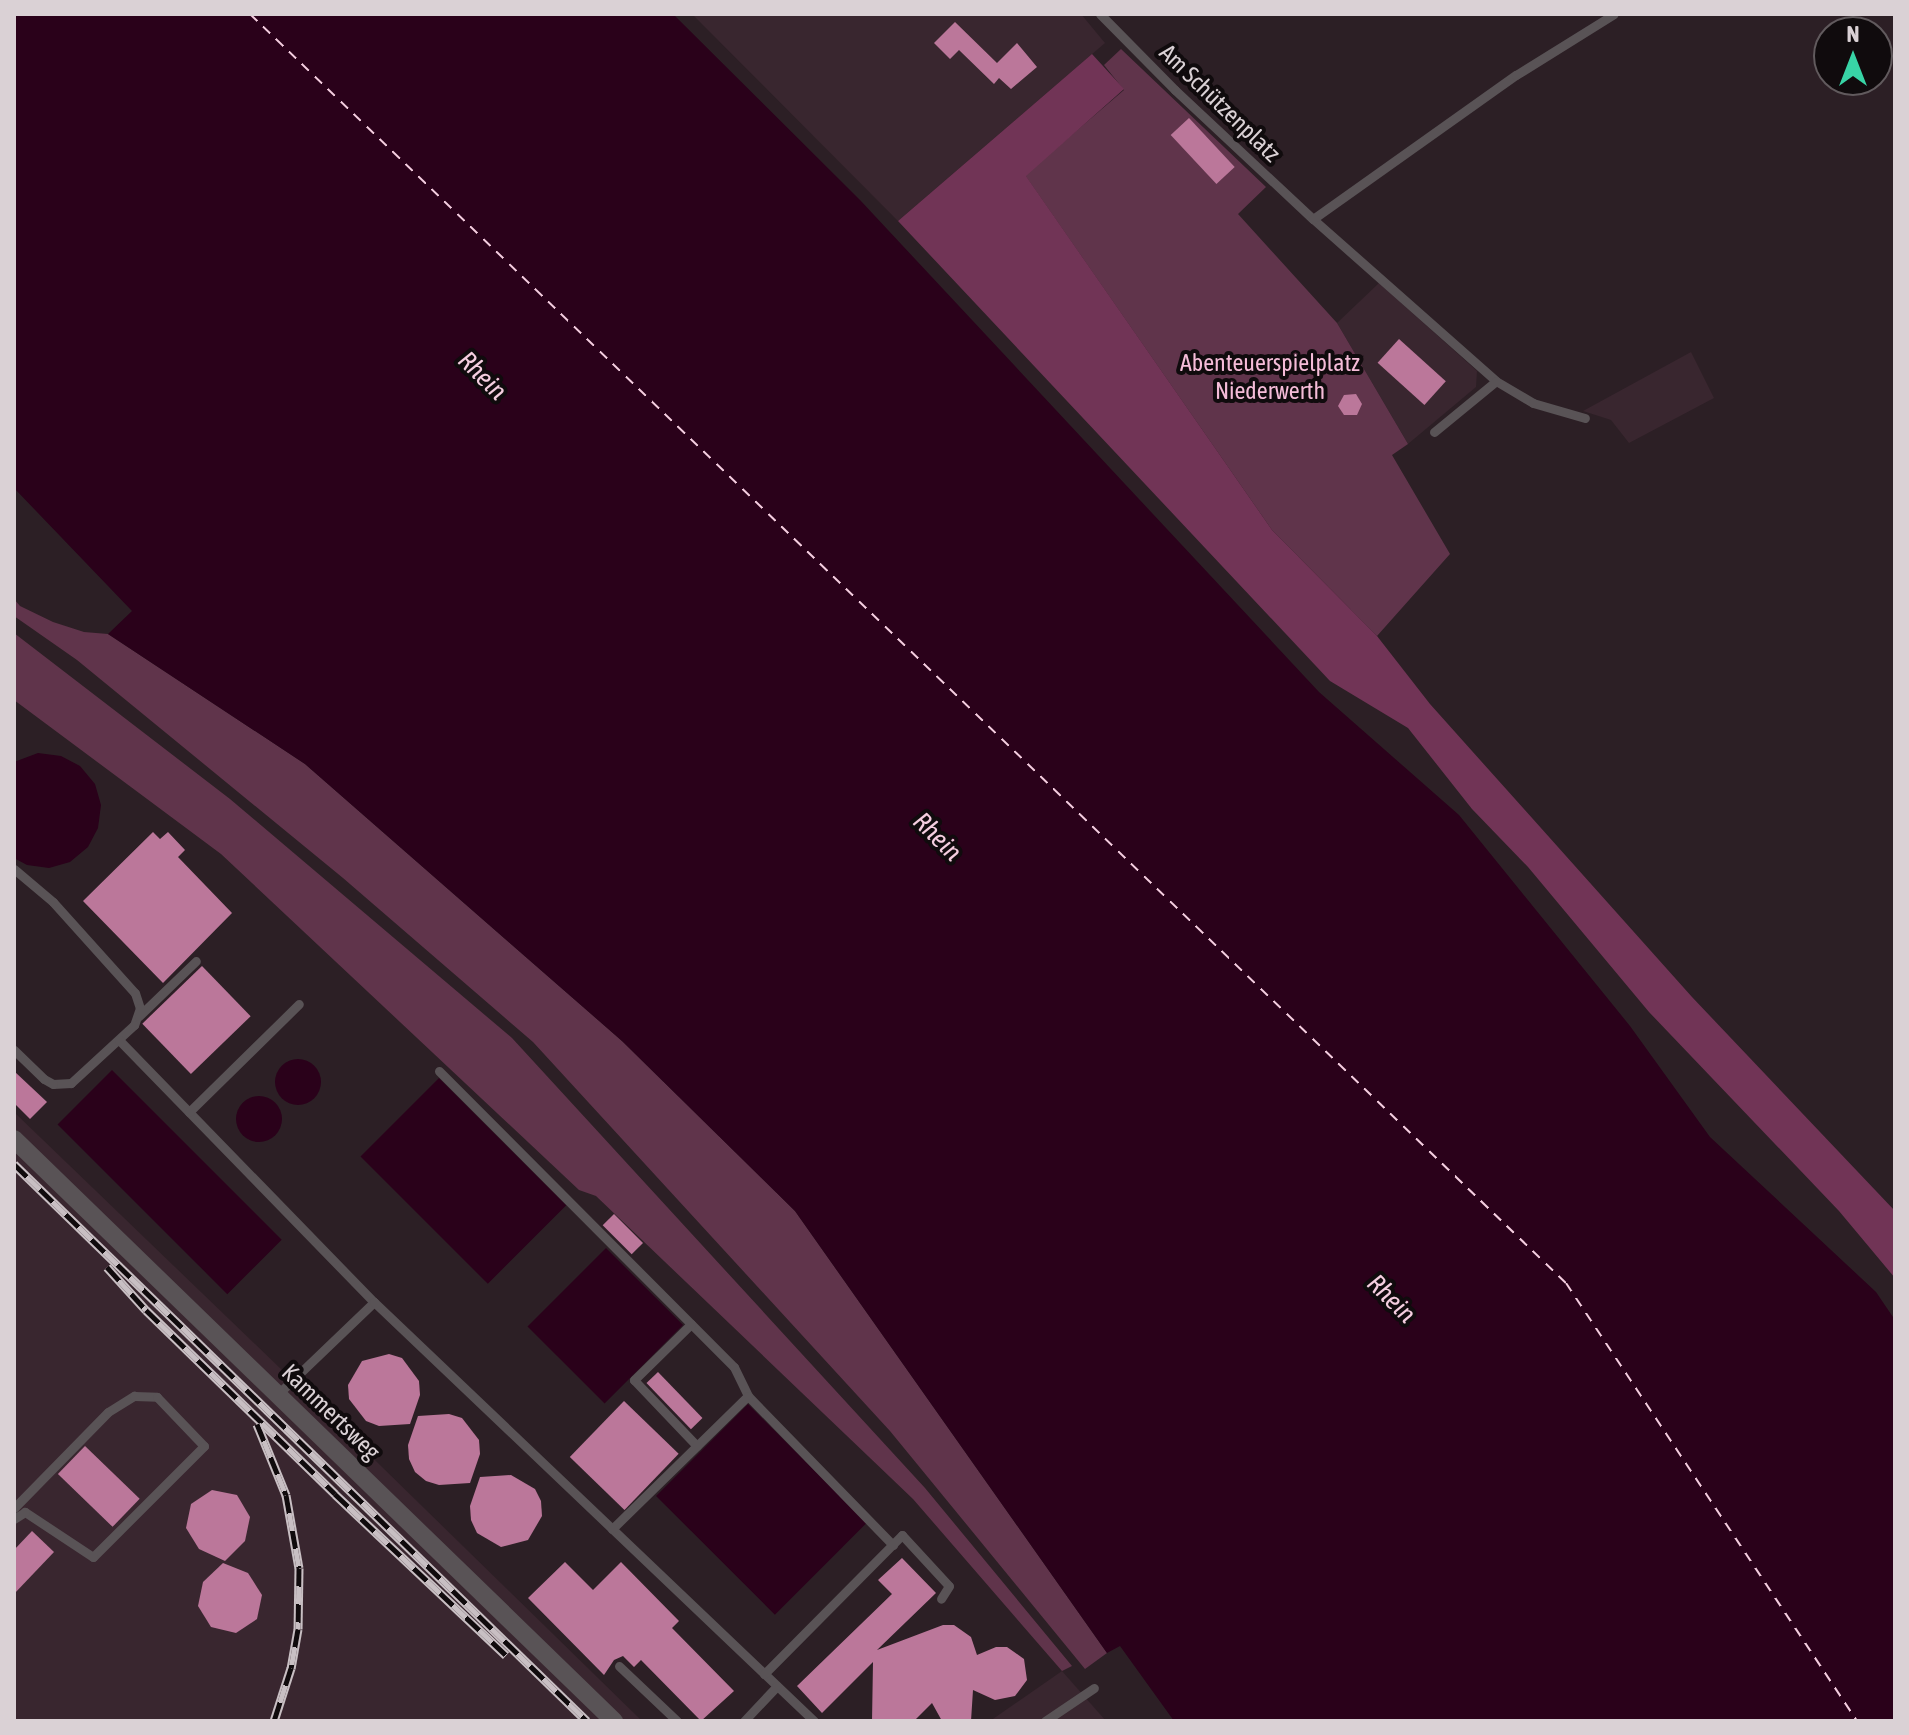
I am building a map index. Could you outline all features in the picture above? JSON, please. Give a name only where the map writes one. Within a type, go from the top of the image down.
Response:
[{"type":"street","name":"Kammertsweg","points":[[14,1139],[614,1721]]},
{"type":"lane","name":"Am Schützenplatz","points":[[1100,14],[1175,90],[1313,219],[1496,381],[1533,403],[1585,418]]},
{"type":"lane","points":[[1313,219],[1516,75],[1614,14]]},
{"type":"lane","points":[[1434,432],[1496,381]]},
{"type":"lane","points":[[14,869],[53,902],[135,993],[139,1016]]},
{"type":"lane","points":[[14,1050],[44,1079],[53,1084],[71,1083],[119,1040],[139,1016],[196,961]]},
{"type":"lane","points":[[189,1112],[299,1004]]},
{"type":"lane","points":[[119,1040],[374,1302],[814,1721]]},
{"type":"lane","points":[[439,1071],[734,1367],[748,1396],[893,1545]]},
{"type":"lane","points":[[278,1394],[374,1302]]},
{"type":"lane","points":[[691,1324],[634,1380],[697,1446]]},
{"type":"lane","points":[[14,1508],[108,1412],[134,1396],[157,1397],[204,1446],[93,1557],[25,1512],[14,1519]]},
{"type":"lane","points":[[612,1529],[748,1396]]},
{"type":"lane","points":[[764,1674],[902,1535],[949,1586],[941,1599]]},
{"type":"lane","points":[[619,1666],[677,1721]]},
{"type":"lane","points":[[744,1721],[777,1686]]},
{"type":"lane","points":[[1045,1721],[1094,1688]]},
{"type":"shaded area","points":[[692,14],[1081,14],[1105,43],[898,221]]},
{"type":"shaded area","points":[[1092,54],[1124,89],[1026,176],[1272,530],[1377,636],[1430,704],[1692,997],[1895,1211],[1895,1278],[1839,1211],[1649,1012],[1528,867],[1472,809],[1408,728],[1330,681],[898,221]]},
{"type":"shaded area","points":[[1379,283],[1477,371],[1476,387],[1408,444],[1337,323]]},
{"type":"shaded area","points":[[1691,352],[1714,398],[1629,443],[1611,420],[1583,411]]},
{"type":"shaded area","points":[[14,1112],[337,1423],[642,1721],[14,1721]]},
{"type":"shaded area","points":[[1062,1671],[1106,1721],[990,1721]]},
{"type":"green space","name":"Abenteuerspielplatz Niederwerth","points":[[1121,49],[1266,187],[1238,214],[1337,323],[1408,444],[1392,455],[1450,554],[1377,636],[1272,530],[1025,175],[1124,90],[1104,65]]},
{"type":"green space","points":[[14,599],[20,606],[53,622],[84,632],[108,634],[305,764],[622,1041],[795,1211],[1107,1653],[1085,1669],[890,1431],[533,1042],[343,878],[77,660],[14,616]]},
{"type":"green space","points":[[14,633],[230,799],[512,1038],[925,1488],[1072,1666],[1062,1671],[913,1499],[596,1196],[579,1190],[221,854],[14,700]]},
{"type":"water","name":"Rhein","points":[[14,14],[673,14],[860,200],[1319,692],[1459,815],[1630,1026],[1710,1137],[1876,1292],[1895,1320],[1895,1721],[1174,1721],[1120,1646],[1107,1653],[795,1211],[622,1041],[305,764],[108,634],[132,611],[14,488]]},
{"type":"water","points":[[38,753],[61,756],[80,766],[95,784],[101,805],[98,828],[88,847],[70,862],[49,868],[27,865],[14,858],[14,762]]},
{"type":"water","points":[[298,1059],[315,1065],[321,1082],[315,1099],[298,1105],[281,1099],[275,1082],[281,1065]]},
{"type":"water","points":[[112,1070],[282,1240],[227,1294],[58,1124]]},
{"type":"water","points":[[439,1078],[566,1205],[488,1284],[361,1156]]},
{"type":"water","points":[[259,1096],[276,1102],[282,1119],[276,1136],[259,1142],[242,1136],[236,1119],[242,1102]]},
{"type":"water","points":[[606,1248],[683,1325],[605,1404],[528,1326]]},
{"type":"water","points":[[748,1404],[867,1523],[775,1615],[656,1496]]},
{"type":"building","points":[[955,22],[997,63],[1017,43],[1037,67],[1011,89],[999,78],[994,84],[959,50],[950,59],[934,43]]},
{"type":"building","points":[[1189,118],[1235,167],[1216,184],[1171,135]]},
{"type":"building","points":[[1399,339],[1446,381],[1424,405],[1378,363]]},
{"type":"building","points":[[1356,394],[1362,404],[1357,415],[1344,415],[1338,406],[1344,395]]},
{"type":"building","points":[[153,832],[160,839],[168,832],[185,850],[178,857],[232,913],[163,983],[83,901]]},
{"type":"building","points":[[202,966],[251,1016],[191,1074],[142,1024]]},
{"type":"building","points":[[14,1071],[47,1102],[30,1119],[14,1103]]},
{"type":"building","points":[[614,1214],[643,1243],[632,1254],[603,1225]]},
{"type":"building","points":[[389,1354],[402,1358],[419,1381],[420,1395],[410,1424],[379,1426],[366,1421],[349,1399],[348,1385],[362,1361]]},
{"type":"building","points":[[658,1372],[702,1418],[691,1429],[646,1383]]},
{"type":"building","points":[[624,1401],[679,1454],[624,1510],[570,1457]]},
{"type":"building","points":[[449,1414],[462,1418],[479,1440],[480,1454],[470,1483],[439,1485],[426,1481],[415,1472],[409,1459],[408,1445],[418,1416]]},
{"type":"building","points":[[85,1446],[140,1499],[113,1527],[58,1474]]},
{"type":"building","points":[[511,1475],[535,1489],[541,1501],[542,1516],[528,1540],[501,1547],[477,1533],[471,1520],[470,1506],[480,1477]]},
{"type":"building","points":[[212,1490],[237,1495],[250,1517],[245,1541],[225,1561],[199,1549],[186,1528],[191,1504]]},
{"type":"building","points":[[32,1531],[54,1552],[14,1594],[14,1550]]},
{"type":"building","points":[[902,1558],[936,1593],[877,1650],[943,1625],[954,1625],[971,1637],[977,1655],[996,1647],[1007,1647],[1024,1659],[1027,1680],[1015,1696],[995,1700],[973,1690],[971,1721],[942,1721],[932,1703],[914,1721],[872,1721],[873,1662],[822,1713],[797,1686],[892,1594],[878,1580]]},
{"type":"building","points":[[565,1562],[593,1590],[621,1562],[679,1621],[672,1628],[734,1691],[701,1721],[641,1660],[634,1667],[623,1656],[614,1660],[604,1675],[528,1598]]},
{"type":"building","points":[[223,1563],[248,1573],[262,1595],[257,1619],[236,1633],[211,1627],[198,1606],[203,1582]]},
{"type":"ferry route","points":[[250,14],[1566,1283],[1857,1721]]},
{"type":"railway","points":[[14,1164],[587,1721]]},
{"type":"railway","points":[[107,1267],[146,1310],[335,1494],[506,1655]]},
{"type":"railway","points":[[257,1424],[286,1495],[299,1568],[298,1629],[291,1668],[274,1721]]}]
